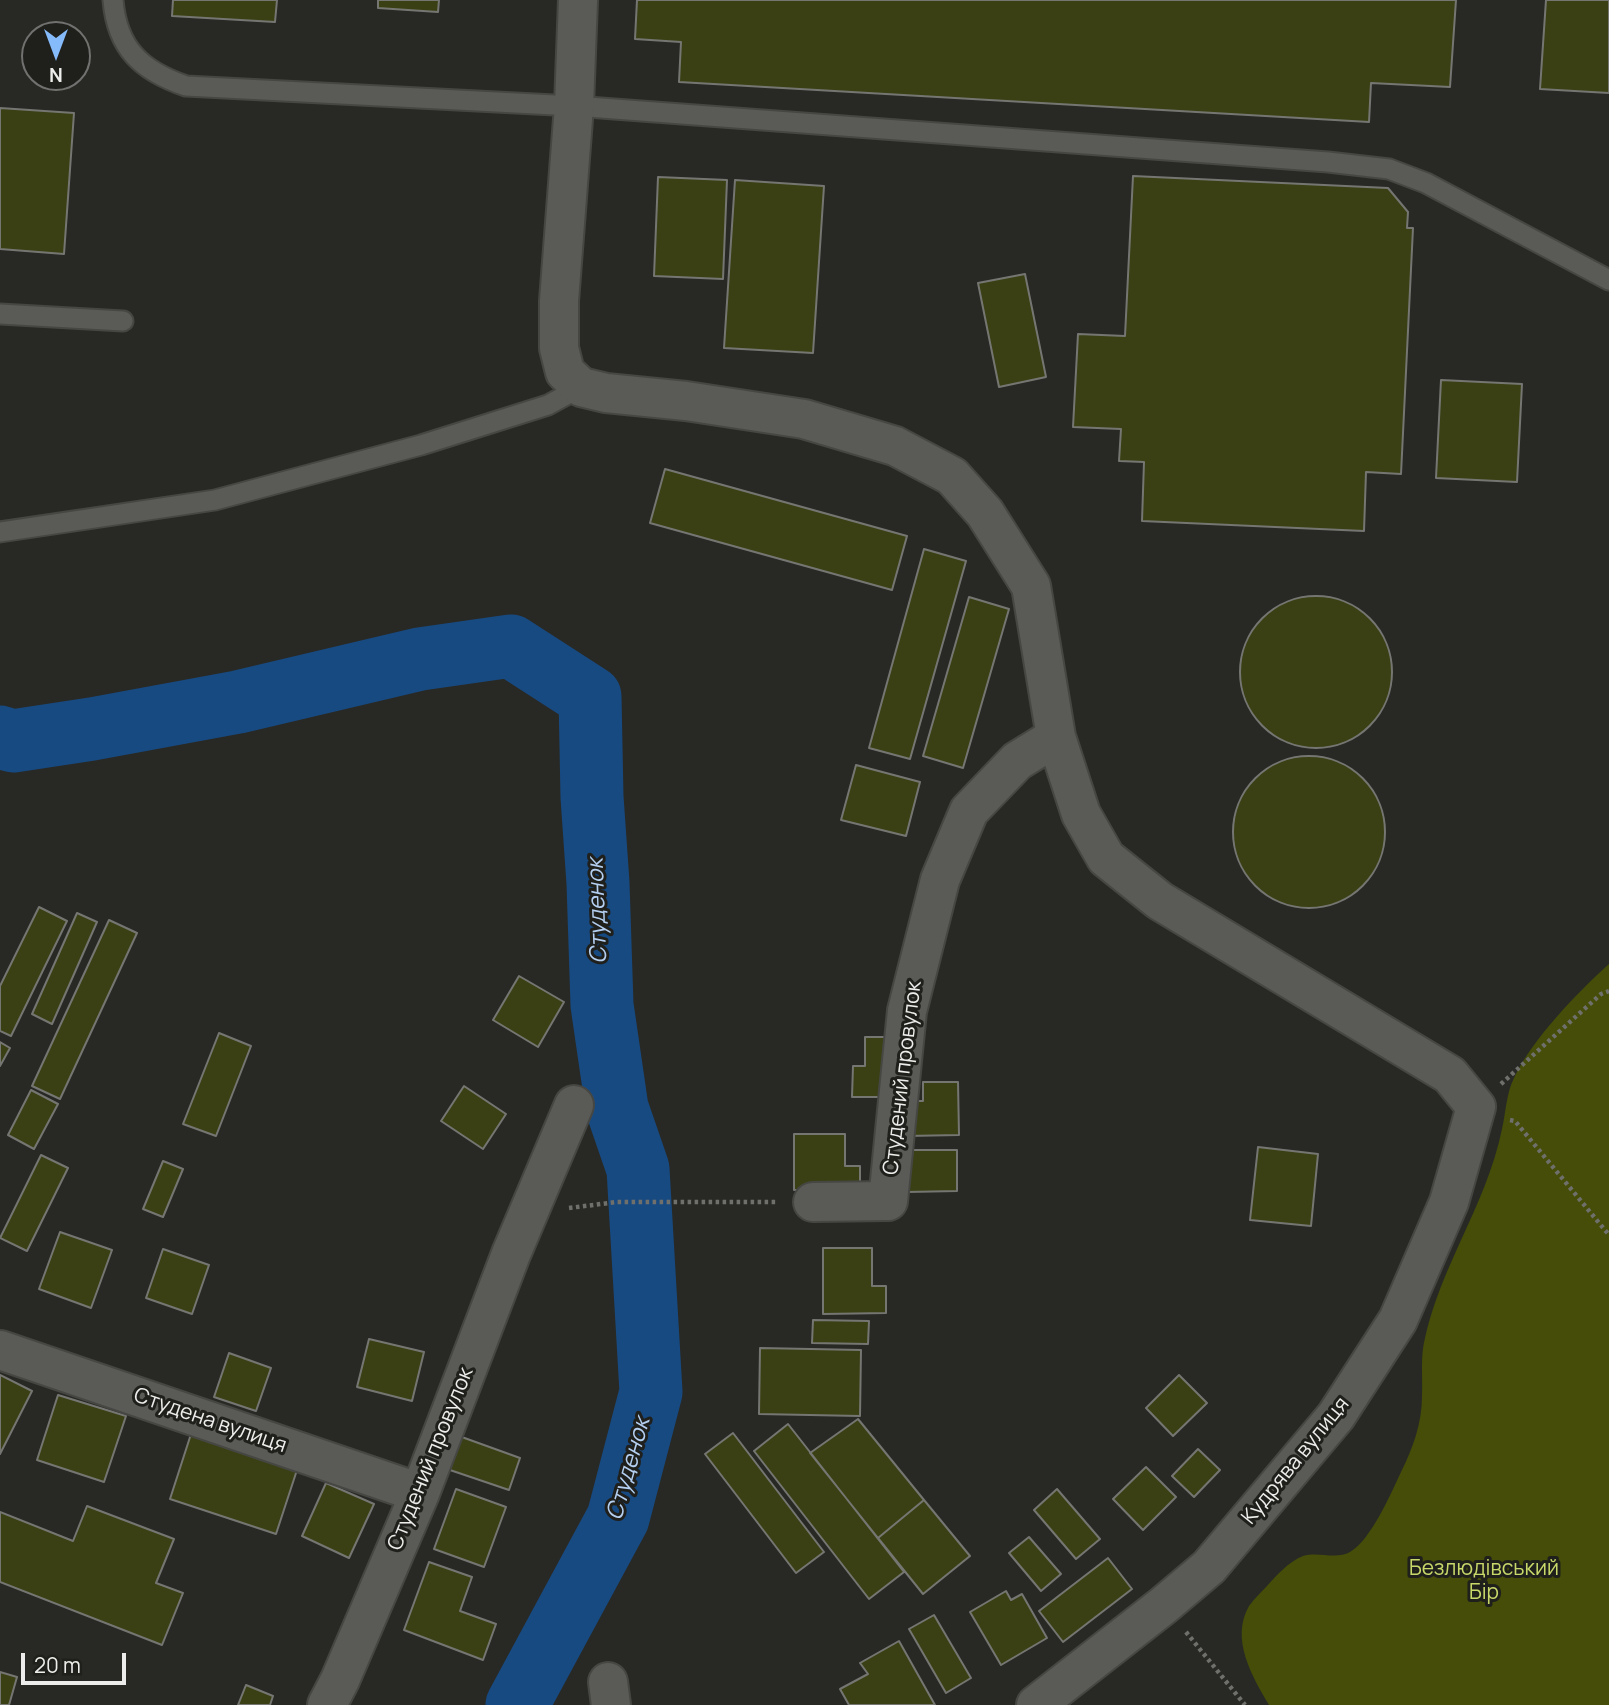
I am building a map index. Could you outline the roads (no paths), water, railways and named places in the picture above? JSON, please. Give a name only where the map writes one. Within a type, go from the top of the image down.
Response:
[{"type":"street","points":[[578,0],[574,106],[559,301],[559,348],[565,372],[582,387],[606,393],[686,401],[804,419],[895,446],[952,476],[985,513],[1031,586],[1056,737]]},
{"type":"street","name":"Кудрява вулиця","points":[[1036,1705],[1209,1567],[1336,1416],[1398,1320],[1448,1202],[1476,1107],[1450,1075],[1160,901],[1106,858],[1081,814],[1056,737]]},
{"type":"street","name":"Студений провулок","points":[[813,1202],[888,1200],[907,1011],[940,880],[969,811],[1017,761],[1056,737]]},
{"type":"street","name":"Студений провулок","points":[[327,1705],[420,1493],[528,1211],[573,1105]]},
{"type":"street","name":"Студена вулиця","points":[[0,1350],[420,1493]]},
{"type":"lane","points":[[113,0],[118,26],[128,47],[144,65],[164,78],[186,86],[574,106],[1328,162],[1389,169],[1426,183],[1609,280]]},
{"type":"lane","points":[[0,314],[123,321]]},
{"type":"lane","points":[[0,532],[215,500],[433,441],[548,405],[582,387]]},
{"type":"waterway","name":"Студенок","points":[[0,737],[13,741],[92,729],[238,702],[420,659],[511,646],[590,697],[602,1005],[617,1108],[638,1169],[651,1392],[618,1518],[517,1705]]},
{"type":"park label","name":"Безлюдівський Бір","points":[[1484,1581]]}]
